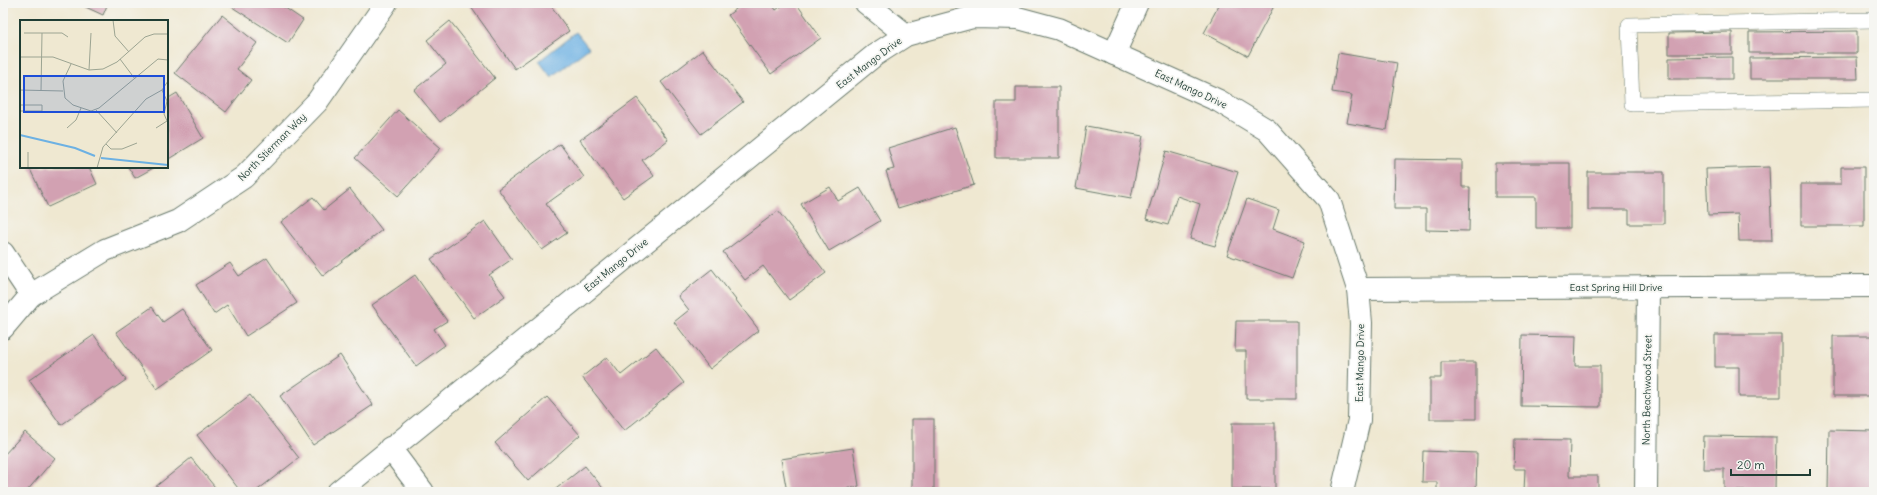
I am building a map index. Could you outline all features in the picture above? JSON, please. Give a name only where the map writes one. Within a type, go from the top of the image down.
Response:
[{"type":"street","name":"North Stierman Way","points":[[3,328],[31,295],[105,250],[178,221],[244,177],[317,102],[386,3]]},
{"type":"street","points":[[866,3],[906,35]]},
{"type":"street","points":[[1114,54],[1137,3]]},
{"type":"street","name":"East Mango Drive","points":[[338,492],[390,448],[875,55],[906,35],[973,17],[1018,18],[1059,29],[1219,101],[1267,130],[1329,200],[1358,289],[1361,323],[1359,420],[1342,492]]},
{"type":"street","points":[[3,253],[31,295]]},
{"type":"street","name":"East Spring Hill Drive","points":[[1358,289],[1874,286]]},
{"type":"street","name":"North Beachwood Street","points":[[1646,492],[1648,287]]},
{"type":"street","points":[[390,448],[424,492]]},
{"type":"lane","points":[[1874,20],[1629,25],[1632,104],[1874,100]]},
{"type":"water","points":[[576,32],[589,48],[551,77],[539,61]]},
{"type":"building","points":[[77,3],[108,3],[103,15]]},
{"type":"building","points":[[231,3],[278,3],[303,20],[288,43],[229,5]]},
{"type":"building","points":[[468,3],[549,3],[569,31],[515,69]]},
{"type":"building","points":[[744,3],[771,3],[776,10],[786,3],[796,3],[821,38],[771,74],[728,15]]},
{"type":"building","points":[[1220,3],[1275,4],[1248,56],[1204,33]]},
{"type":"building","points":[[222,15],[257,43],[237,69],[251,80],[226,112],[175,73]]},
{"type":"building","points":[[450,21],[495,78],[440,122],[414,90],[446,64],[427,40]]},
{"type":"building","points":[[1857,31],[1857,53],[1749,53],[1749,32]]},
{"type":"building","points":[[1732,32],[1732,54],[1669,54],[1669,33]]},
{"type":"building","points":[[703,50],[743,102],[701,134],[661,82]]},
{"type":"building","points":[[1338,53],[1397,63],[1387,130],[1347,123],[1352,95],[1332,92]]},
{"type":"building","points":[[1732,57],[1732,79],[1669,79],[1669,58]]},
{"type":"building","points":[[1857,57],[1858,79],[1750,79],[1750,58]]},
{"type":"building","points":[[1016,87],[1059,87],[1059,158],[996,158],[996,102],[1016,102]]},
{"type":"building","points":[[177,93],[203,138],[168,159],[168,98]]},
{"type":"building","points":[[637,98],[668,140],[642,160],[654,176],[623,198],[580,140]]},
{"type":"building","points":[[398,110],[441,148],[398,196],[355,158]]},
{"type":"building","points":[[1086,126],[1143,136],[1131,198],[1076,188]]},
{"type":"building","points":[[955,127],[974,185],[898,208],[886,171],[894,169],[888,148]]},
{"type":"building","points":[[560,144],[584,177],[546,204],[567,233],[542,250],[498,189]]},
{"type":"building","points":[[1166,151],[1238,172],[1215,246],[1190,239],[1200,204],[1177,196],[1168,225],[1146,219]]},
{"type":"building","points":[[1395,159],[1462,160],[1462,187],[1470,187],[1469,231],[1426,230],[1426,209],[1394,209]]},
{"type":"building","points":[[1495,163],[1570,163],[1570,228],[1536,228],[1536,197],[1495,197]]},
{"type":"building","points":[[1769,167],[1772,241],[1739,241],[1738,214],[1708,215],[1706,169]]},
{"type":"building","points":[[1841,167],[1864,167],[1864,226],[1801,226],[1801,184],[1841,184]]},
{"type":"building","points":[[29,168],[89,168],[97,184],[48,207]]},
{"type":"building","points":[[129,168],[153,168],[135,178]]},
{"type":"building","points":[[1588,172],[1664,172],[1664,224],[1629,224],[1629,210],[1588,210]]},
{"type":"building","points":[[830,187],[838,201],[860,188],[880,221],[829,251],[801,204]]},
{"type":"building","points":[[350,189],[382,230],[323,276],[281,222],[313,197],[324,210]]},
{"type":"building","points":[[1247,199],[1279,210],[1273,229],[1305,241],[1292,278],[1227,255]]},
{"type":"building","points":[[778,211],[826,273],[789,300],[763,266],[745,280],[723,252]]},
{"type":"building","points":[[485,221],[512,259],[489,275],[505,296],[474,318],[431,259]]},
{"type":"building","points":[[267,258],[297,303],[246,336],[227,305],[214,314],[196,285],[230,263],[239,276]]},
{"type":"building","points":[[712,269],[759,330],[710,369],[674,322],[689,310],[678,296]]},
{"type":"building","points":[[415,275],[447,321],[434,329],[445,345],[416,366],[372,305]]},
{"type":"building","points":[[152,307],[163,322],[182,309],[212,350],[157,389],[116,332]]},
{"type":"building","points":[[1236,321],[1297,321],[1297,399],[1246,399],[1246,351],[1235,351]]},
{"type":"building","points":[[94,335],[126,380],[61,425],[29,380]]},
{"type":"building","points":[[1522,335],[1576,336],[1575,366],[1600,366],[1600,407],[1521,406]]},
{"type":"building","points":[[1715,335],[1781,335],[1781,397],[1739,397],[1739,367],[1715,367]]},
{"type":"building","points":[[1833,336],[1874,336],[1872,396],[1833,396]]},
{"type":"building","points":[[656,347],[684,383],[624,431],[582,377],[607,357],[621,375]]},
{"type":"building","points":[[340,355],[373,405],[313,445],[280,396]]},
{"type":"building","points":[[1441,362],[1476,362],[1476,419],[1430,419],[1430,378],[1441,378]]},
{"type":"building","points":[[250,395],[299,458],[255,492],[241,492],[197,435]]},
{"type":"building","points":[[547,397],[580,435],[528,481],[495,443]]},
{"type":"building","points":[[912,419],[934,419],[934,492],[912,492]]},
{"type":"building","points":[[1232,423],[1275,423],[1275,489],[1232,489]]},
{"type":"building","points":[[1829,430],[1874,431],[1874,492],[1828,492]]},
{"type":"building","points":[[25,432],[55,458],[26,492],[3,492],[3,456]]},
{"type":"building","points":[[1704,436],[1776,437],[1775,491],[1724,491],[1724,469],[1703,469]]},
{"type":"building","points":[[1515,439],[1570,440],[1569,476],[1598,476],[1598,492],[1524,492],[1525,469],[1514,469]]},
{"type":"building","points":[[853,448],[859,486],[830,492],[787,492],[781,459]]},
{"type":"building","points":[[1423,451],[1477,453],[1476,492],[1437,492],[1437,482],[1422,482]]},
{"type":"building","points":[[191,458],[219,492],[149,492]]},
{"type":"building","points":[[585,466],[606,492],[552,492]]}]
